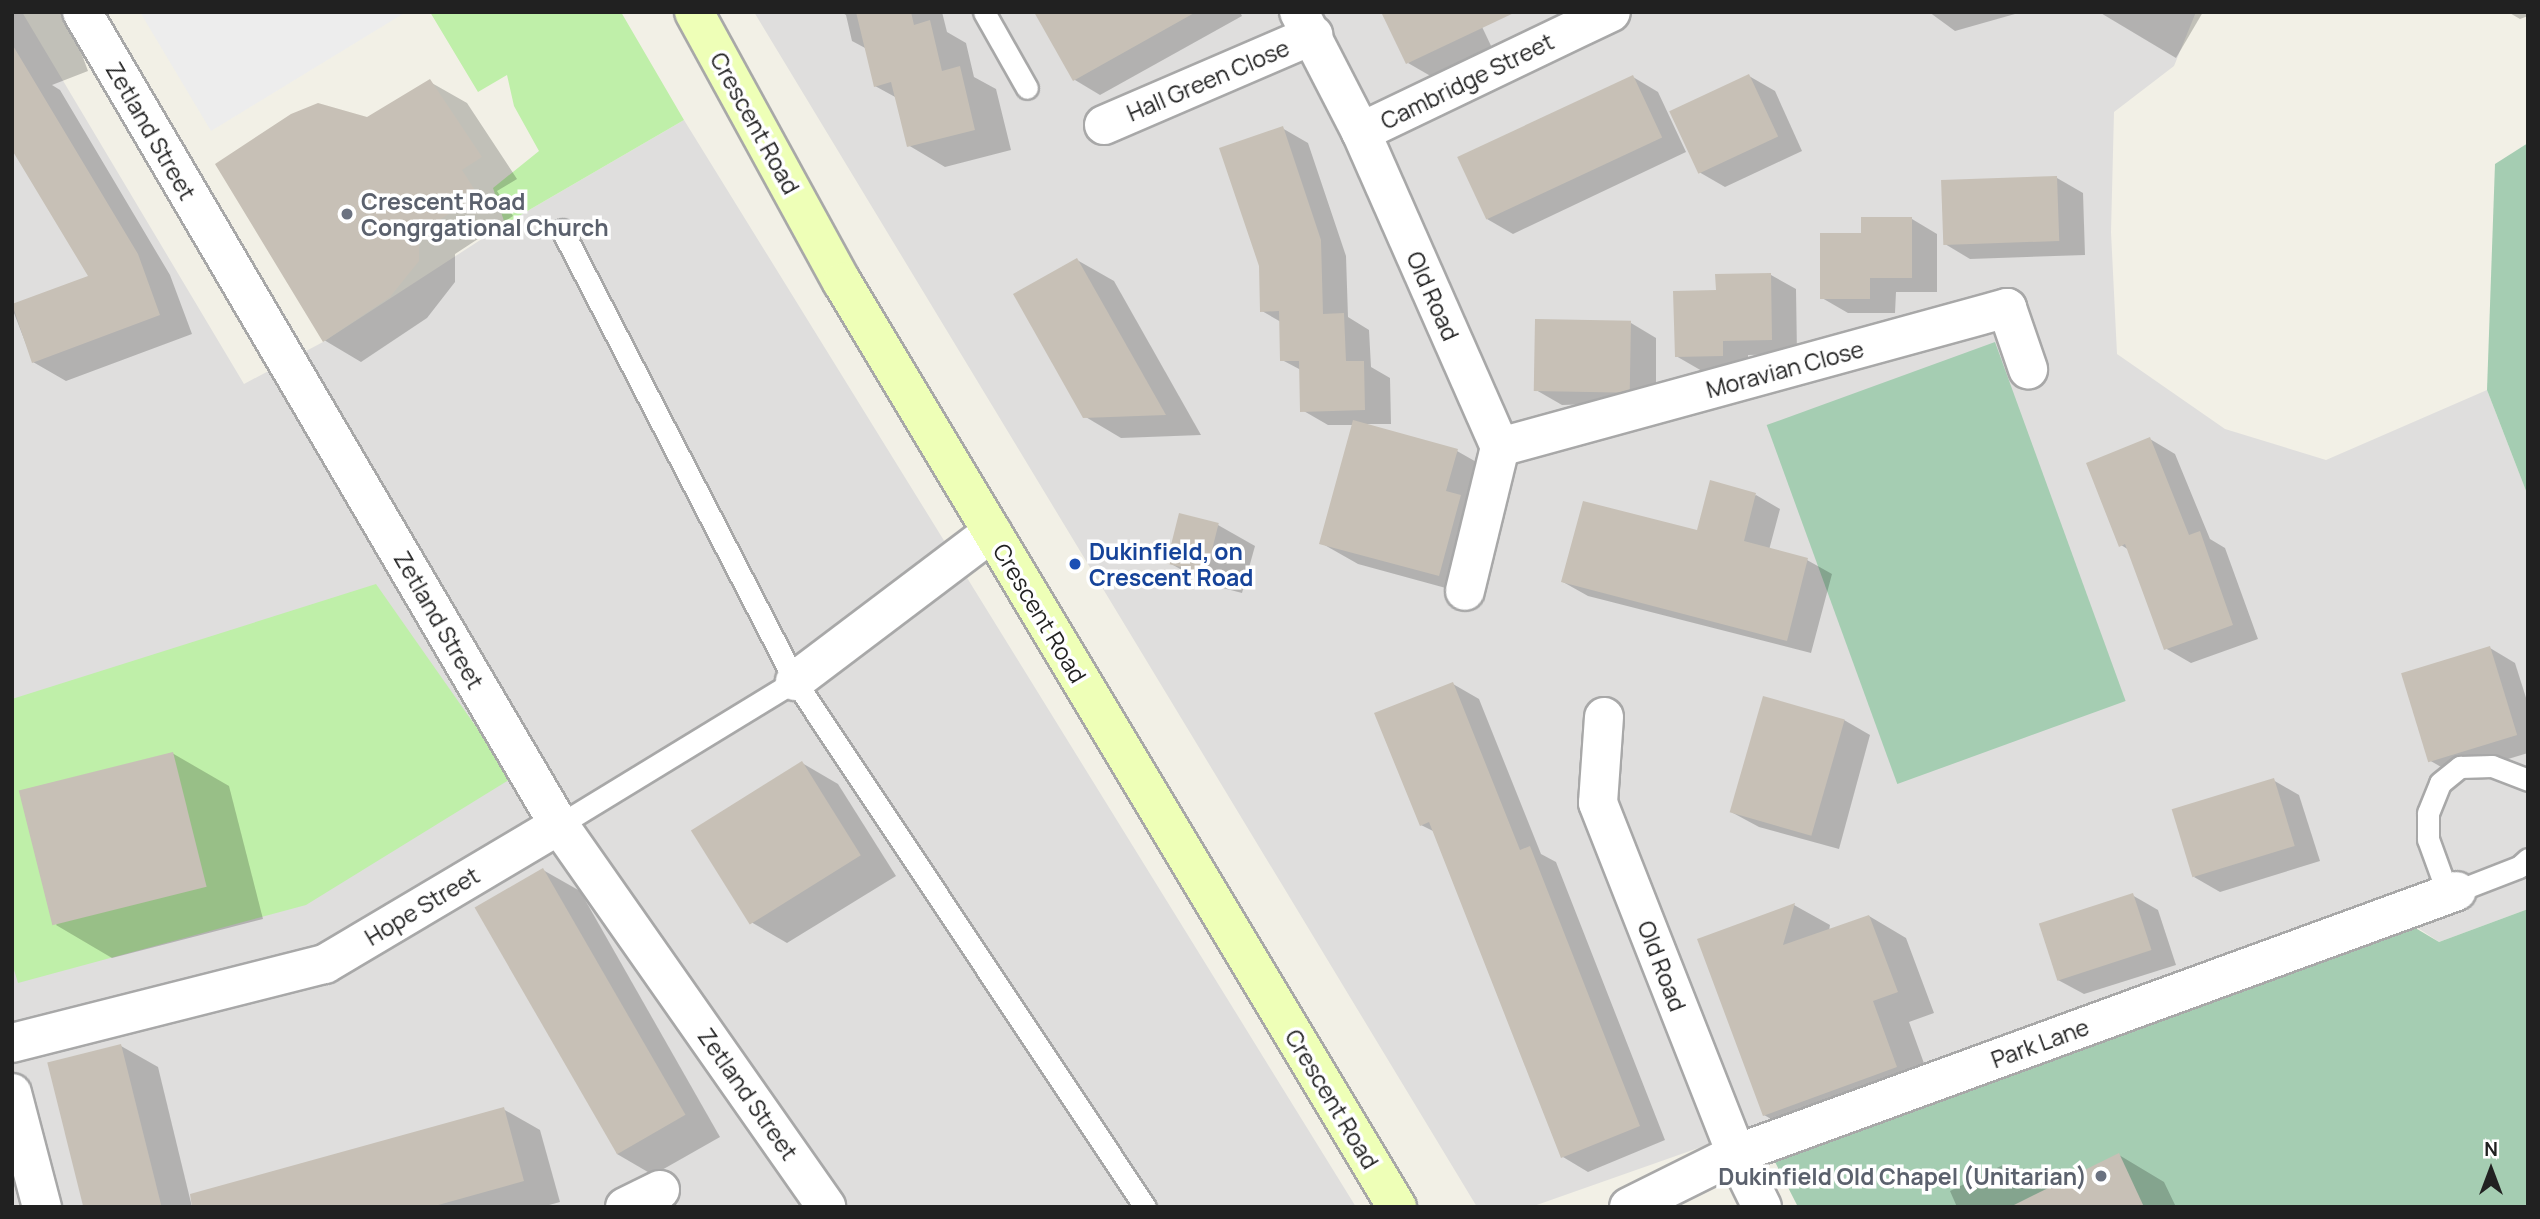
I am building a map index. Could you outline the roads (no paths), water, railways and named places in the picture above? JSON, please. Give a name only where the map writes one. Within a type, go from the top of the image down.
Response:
[{"type":"main road","name":"Crescent Road","points":[[694,12],[842,282],[1397,1207]]},
{"type":"street","name":"Zetland Street","points":[[82,12],[559,825],[826,1207]]},
{"type":"street","name":"Cambridge Street","points":[[1361,132],[1611,12]]},
{"type":"street","name":"Old Road","points":[[1306,24],[1361,132],[1500,447]]},
{"type":"street","name":"Hall Green Close","points":[[1104,125],[1306,24]]},
{"type":"street","name":"Moravian Close","points":[[1500,447],[2007,308],[2028,369]]},
{"type":"street","points":[[1465,590],[1500,447]]},
{"type":"street","points":[[795,681],[992,532]]},
{"type":"street","name":"Old Road","points":[[1604,717],[1598,803],[1736,1154],[1762,1207]]},
{"type":"street","name":"Hope Street","points":[[12,1043],[325,964],[559,825]]},
{"type":"street","name":"Park Lane","points":[[1629,1207],[1736,1154],[2452,893]]},
{"type":"street","points":[[12,1093],[42,1207]]},
{"type":"street","points":[[625,1207],[660,1190]]},
{"type":"lane","points":[[984,12],[1027,88]]},
{"type":"lane","points":[[562,230],[795,681],[1144,1207]]},
{"type":"lane","name":"Hope Street","points":[[559,825],[795,681]]},
{"type":"lane","points":[[2528,780],[2492,766],[2460,767],[2440,783],[2428,813],[2428,839],[2452,893],[2519,867],[2528,859]]},
{"type":"place","name":"Crescent Road Congrgational Church","points":[[347,214]]},
{"type":"place","name":"Dukinfield, on Crescent Road","points":[[1075,564]]},
{"type":"place","name":"Dukinfield Old Chapel (Unitarian)","points":[[2101,1176]]}]
